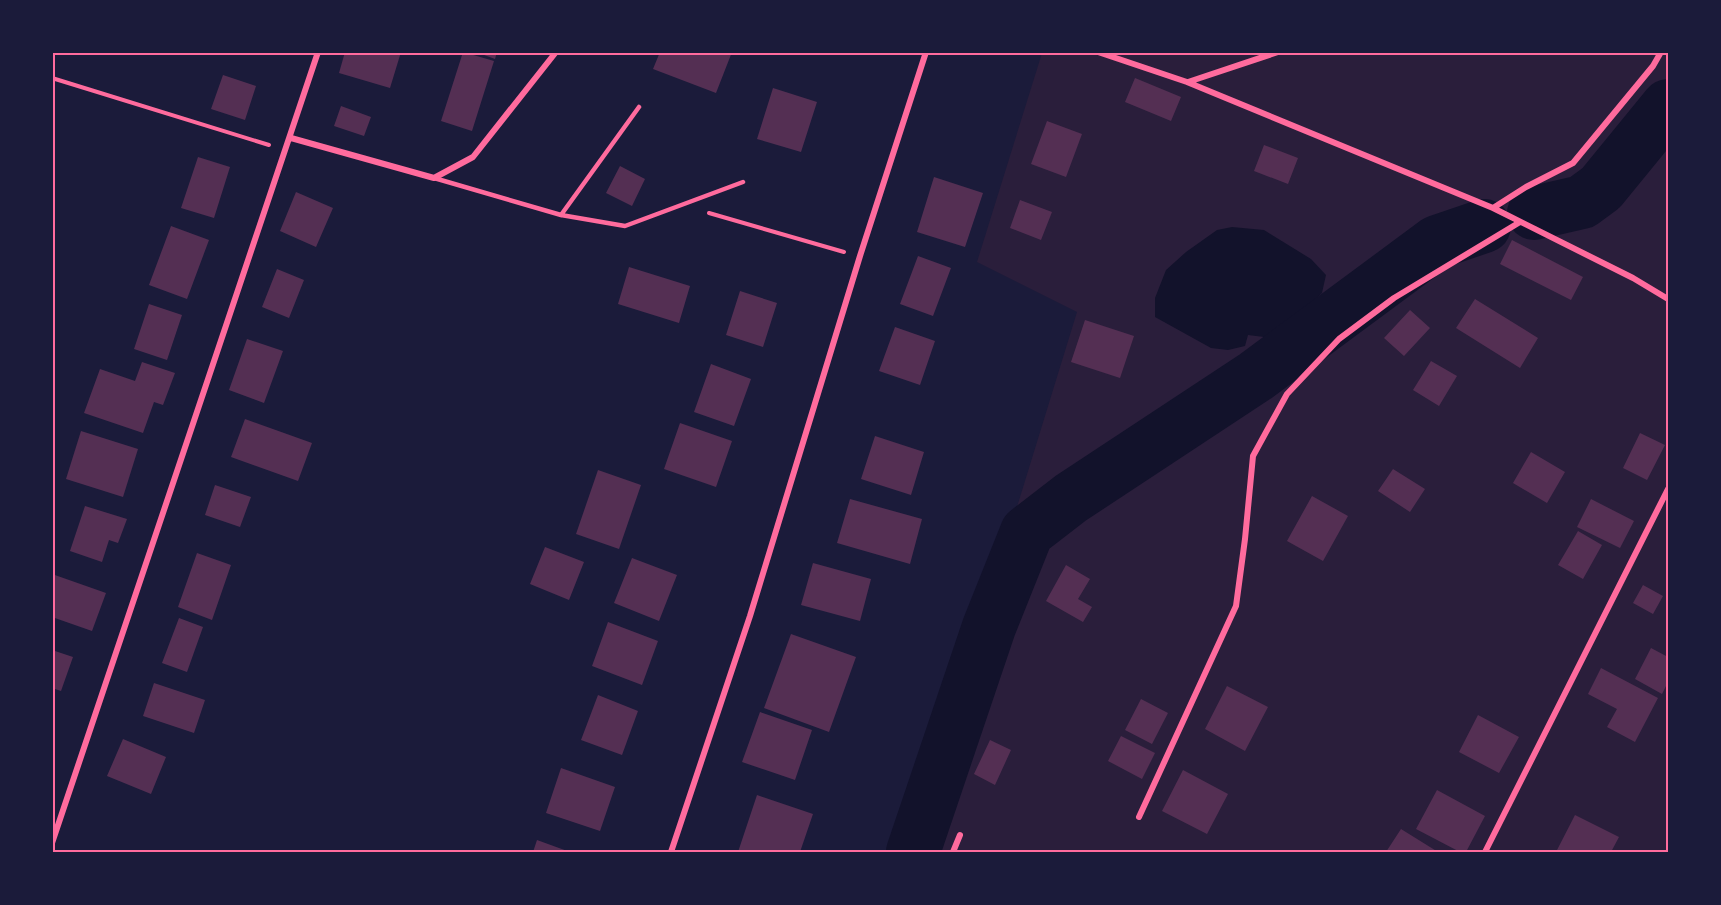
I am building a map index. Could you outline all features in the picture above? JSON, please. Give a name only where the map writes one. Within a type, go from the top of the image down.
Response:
[{"type":"street","points":[[53,843],[318,52]]},
{"type":"street","points":[[291,138],[434,178],[473,157],[556,52]]},
{"type":"street","points":[[671,852],[750,616],[860,256],[926,52]]},
{"type":"street","points":[[1098,52],[1187,82],[1493,208],[1633,278],[1668,299]]},
{"type":"street","points":[[1187,82],[1278,52]]},
{"type":"street","points":[[1493,208],[1526,187],[1573,163],[1653,66],[1661,52]]},
{"type":"street","points":[[1139,816],[1236,606],[1253,456],[1287,394],[1339,339],[1385,305],[1520,222]]},
{"type":"street","points":[[1485,852],[1668,489]]},
{"type":"street","points":[[953,852],[960,835]]},
{"type":"lane","points":[[561,215],[639,107]]},
{"type":"lane","points":[[434,178],[561,215],[625,226],[743,182]]},
{"type":"path","points":[[52,78],[286,150]]},
{"type":"path","points":[[680,205],[860,256]]},
{"type":"shaded area","points":[[1042,53],[1668,53],[1668,852],[926,852],[965,676],[1077,312],[977,262]]},
{"type":"shaded area","points":[[1232,227],[1264,230],[1311,259],[1326,275],[1322,293],[1273,338],[1248,335],[1245,346],[1228,350],[1211,348],[1155,317],[1155,298],[1166,270],[1186,252],[1217,230]]},
{"type":"building","points":[[345,52],[401,52],[390,88],[339,73]]},
{"type":"building","points":[[463,52],[494,61],[472,131],[441,121]]},
{"type":"building","points":[[476,52],[497,52],[495,59]]},
{"type":"building","points":[[660,52],[732,52],[716,93],[653,69]]},
{"type":"building","points":[[223,75],[256,86],[245,120],[211,109]]},
{"type":"building","points":[[1135,78],[1181,97],[1171,121],[1125,102]]},
{"type":"building","points":[[773,88],[817,102],[801,152],[757,139]]},
{"type":"building","points":[[341,106],[371,117],[364,136],[334,126]]},
{"type":"building","points":[[1047,121],[1082,134],[1066,177],[1031,164]]},
{"type":"building","points":[[1264,145],[1298,158],[1288,184],[1254,171]]},
{"type":"building","points":[[198,157],[230,167],[214,218],[181,208]]},
{"type":"building","points":[[620,166],[645,179],[632,206],[606,193]]},
{"type":"building","points":[[934,177],[983,193],[965,247],[917,232]]},
{"type":"building","points":[[296,192],[333,208],[316,247],[280,231]]},
{"type":"building","points":[[1020,200],[1052,212],[1041,240],[1010,228]]},
{"type":"building","points":[[171,226],[209,240],[187,299],[149,285]]},
{"type":"building","points":[[1512,240],[1583,277],[1571,300],[1500,264]]},
{"type":"building","points":[[918,256],[951,268],[933,316],[900,304]]},
{"type":"building","points":[[629,267],[690,286],[679,323],[618,304]]},
{"type":"building","points":[[277,269],[304,280],[289,318],[262,307]]},
{"type":"building","points":[[740,291],[777,303],[763,347],[726,335]]},
{"type":"building","points":[[1475,299],[1538,338],[1520,368],[1456,328]]},
{"type":"building","points":[[149,304],[182,315],[167,360],[134,349]]},
{"type":"building","points":[[1410,310],[1430,328],[1404,356],[1384,338]]},
{"type":"building","points":[[1085,320],[1134,336],[1120,378],[1071,362]]},
{"type":"building","points":[[895,327],[935,341],[920,385],[879,371]]},
{"type":"building","points":[[247,339],[283,351],[264,403],[229,390]]},
{"type":"building","points":[[1431,361],[1457,376],[1439,406],[1413,390]]},
{"type":"building","points":[[142,362],[175,373],[163,405],[154,402],[143,433],[84,413],[100,369],[135,381]]},
{"type":"building","points":[[711,364],[751,379],[734,426],[694,412]]},
{"type":"building","points":[[245,419],[312,443],[298,481],[231,457]]},
{"type":"building","points":[[680,423],[732,441],[716,487],[664,469]]},
{"type":"building","points":[[81,431],[138,449],[123,497],[66,479]]},
{"type":"building","points":[[1640,433],[1665,445],[1647,480],[1623,468]]},
{"type":"building","points":[[875,436],[924,452],[911,495],[861,479]]},
{"type":"building","points":[[1531,452],[1565,472],[1547,503],[1513,483]]},
{"type":"building","points":[[1393,469],[1425,489],[1410,512],[1378,491]]},
{"type":"building","points":[[598,470],[641,485],[619,549],[576,534]]},
{"type":"building","points":[[215,485],[251,497],[240,527],[205,515]]},
{"type":"building","points":[[1312,496],[1348,516],[1323,561],[1287,541]]},
{"type":"building","points":[[850,499],[922,519],[910,564],[837,543]]},
{"type":"building","points":[[1591,499],[1634,521],[1620,548],[1577,527]]},
{"type":"building","points":[[85,506],[127,519],[118,543],[109,540],[102,562],[70,551]]},
{"type":"building","points":[[1578,531],[1602,545],[1583,579],[1558,565]]},
{"type":"building","points":[[545,547],[584,562],[569,600],[530,584]]},
{"type":"building","points":[[197,553],[231,565],[212,620],[178,607]]},
{"type":"building","points":[[632,558],[677,575],[659,621],[614,603]]},
{"type":"building","points":[[813,563],[871,579],[860,621],[801,605]]},
{"type":"building","points":[[1066,565],[1090,579],[1078,599],[1092,607],[1083,622],[1046,601]]},
{"type":"building","points":[[52,574],[106,593],[92,631],[52,617]]},
{"type":"building","points":[[1643,585],[1663,596],[1653,614],[1633,603]]},
{"type":"building","points":[[179,618],[203,627],[187,672],[162,663]]},
{"type":"building","points":[[608,622],[658,641],[642,685],[592,666]]},
{"type":"building","points":[[791,634],[856,657],[829,732],[764,708]]},
{"type":"building","points":[[1651,648],[1668,657],[1668,682],[1662,694],[1635,679]]},
{"type":"building","points":[[52,650],[73,657],[61,691],[52,688]]},
{"type":"building","points":[[1601,668],[1658,698],[1635,742],[1607,727],[1617,709],[1588,694]]},
{"type":"building","points":[[154,683],[205,700],[194,733],[143,716]]},
{"type":"building","points":[[1227,686],[1268,707],[1245,751],[1205,729]]},
{"type":"building","points":[[598,695],[638,711],[622,755],[581,740]]},
{"type":"building","points":[[1141,699],[1168,713],[1152,744],[1125,730]]},
{"type":"building","points":[[760,712],[812,730],[795,780],[742,762]]},
{"type":"building","points":[[1478,715],[1519,737],[1499,773],[1459,752]]},
{"type":"building","points":[[1121,736],[1155,753],[1142,779],[1108,761]]},
{"type":"building","points":[[123,739],[166,757],[151,794],[107,776]]},
{"type":"building","points":[[990,740],[1011,750],[995,785],[974,774]]},
{"type":"building","points":[[561,768],[615,787],[600,831],[546,813]]},
{"type":"building","points":[[1183,770],[1228,794],[1207,834],[1162,811]]},
{"type":"building","points":[[1437,790],[1485,816],[1466,852],[1460,852],[1416,829]]},
{"type":"building","points":[[757,795],[813,814],[800,852],[738,852]]},
{"type":"building","points":[[1575,815],[1619,837],[1611,852],[1556,852]]},
{"type":"building","points":[[1401,829],[1438,852],[1386,852]]},
{"type":"building","points":[[537,840],[570,852],[533,852]]},
{"type":"waterway","points":[[1534,213],[1582,202],[1601,188],[1668,106]]},
{"type":"waterway","points":[[913,852],[989,627],[1027,532],[1071,498],[1256,376],[1437,242],[1484,226]]}]
